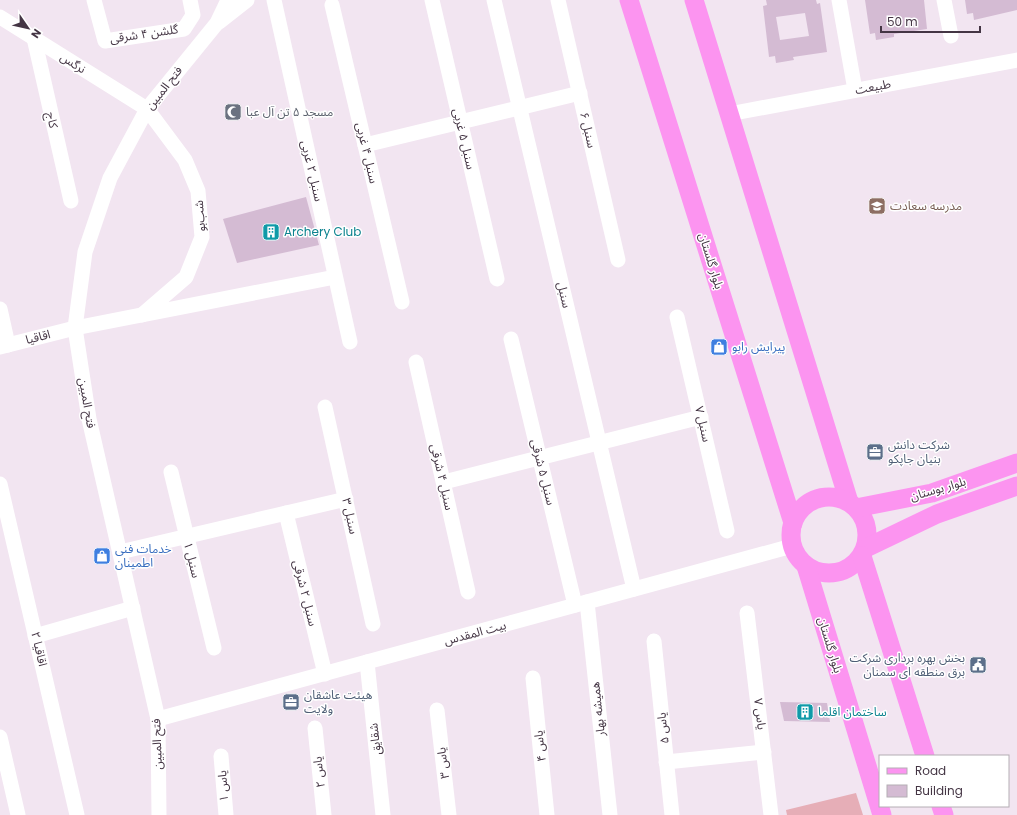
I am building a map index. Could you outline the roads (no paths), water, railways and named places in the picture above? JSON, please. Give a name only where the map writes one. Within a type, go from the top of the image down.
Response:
[{"type":"main road","name":"بلوار گلستان","points":[[630,0],[793,522]]},
{"type":"main road","points":[[694,0],[853,505]]},
{"type":"main road","name":"بلوار بوستان","points":[[853,505],[932,493],[1017,463]]},
{"type":"main road","name":"بلوار بوستان","points":[[864,552],[937,514],[1017,486]]},
{"type":"main road","points":[[823,497],[836,497],[853,505],[863,516],[867,526],[868,537],[864,552],[853,566],[842,572],[830,574],[823,573],[806,566],[797,557],[792,546],[791,534],[793,522],[800,510],[810,502],[823,497]]},
{"type":"main road","points":[[864,552],[925,755]]},
{"type":"main road","name":"بلوار گلستان","points":[[806,566],[879,805]]},
{"type":"street","name":"گلشن ۴ شرقی","points":[[94,0],[105,41],[184,29],[193,16],[190,0]]},
{"type":"street","points":[[217,23],[228,0]]},
{"type":"street","points":[[217,23],[247,0]]},
{"type":"street","name":"سنبل ۲ غربی","points":[[274,0],[350,342]]},
{"type":"street","name":"سنبل ۵ غربی","points":[[432,0],[497,279]]},
{"type":"street","name":"سنبل","points":[[494,0],[634,589]]},
{"type":"street","name":"سنبل ۶","points":[[558,0],[618,260]]},
{"type":"street","points":[[839,0],[855,90]]},
{"type":"street","points":[[944,0],[950,36]]},
{"type":"street","name":"سنبل ۴ غربی","points":[[332,5],[402,302]]},
{"type":"street","name":"نرگس","points":[[0,17],[147,109]]},
{"type":"street","name":"فتح المبین","points":[[159,815],[158,719],[89,419],[76,328],[85,252],[110,178],[147,109],[217,23]]},
{"type":"street","name":"کاج","points":[[34,38],[70,201]]},
{"type":"street","name":"طبیعت","points":[[729,114],[1017,60]]},
{"type":"street","points":[[365,145],[580,93]]},
{"type":"street","name":"شب‌بو","points":[[142,315],[186,276],[202,237],[198,191],[185,160],[147,109]]},
{"type":"street","name":"اقاقیا","points":[[4,346],[76,328],[335,277]]},
{"type":"street","points":[[0,309],[4,346]]},
{"type":"street","name":"سنبل ۷","points":[[677,317],[727,531]]},
{"type":"street","name":"سنبل ۵ شرقی","points":[[511,339],[539,458],[581,604]]},
{"type":"street","name":"سنبل ۴ شرقی","points":[[416,362],[468,592]]},
{"type":"street","name":"سنبل ۳","points":[[325,407],[373,624]]},
{"type":"street","points":[[444,482],[701,417]]},
{"type":"street","name":"سنبل ۱","points":[[171,472],[214,648]]},
{"type":"street","name":"اقاقیا ۲","points":[[0,484],[77,815]]},
{"type":"street","points":[[120,552],[346,499]]},
{"type":"street","name":"سنبل ۲ شرقی","points":[[286,513],[325,674]]},
{"type":"street","name":"بیت المقدس","points":[[158,719],[792,546]]},
{"type":"street","name":"همیشه بهار","points":[[581,604],[610,815]]},
{"type":"street","points":[[35,636],[132,608]]},
{"type":"street","name":"یاس ۷","points":[[747,613],[771,815]]},
{"type":"street","name":"یاس ۵","points":[[654,641],[672,815]]},
{"type":"street","name":"شقایق","points":[[367,662],[383,815]]},
{"type":"street","name":"یاس ۴","points":[[533,678],[547,815]]},
{"type":"street","name":"یاس ۳","points":[[437,710],[449,815]]},
{"type":"street","name":"یاس ۲","points":[[315,728],[324,815]]},
{"type":"street","points":[[0,737],[18,815]]},
{"type":"street","points":[[666,762],[764,752]]},
{"type":"street","name":"یاس ۱","points":[[221,756],[226,815]]},
{"type":"place","name":"مسجد ۵ تن آل عبا","points":[[233,112]]},
{"type":"place","name":"مدرسه سعادت","points":[[877,206]]},
{"type":"place","name":"Archery Club","points":[[271,232]]},
{"type":"place","name":"پیرایش رابو","points":[[719,347]]},
{"type":"place","name":"شرکت دانش بنیان جاپکو","points":[[875,452]]},
{"type":"place","name":"خدمات فنی اطمینان","points":[[102,556]]},
{"type":"place","name":"بخش بهره برداری شرکت برق منطقه ای سمنان","points":[[978,665]]},
{"type":"place","name":"هیئت عاشقان ولایت","points":[[291,702]]},
{"type":"place","name":"ساختمان اقلما","points":[[805,712]]}]
